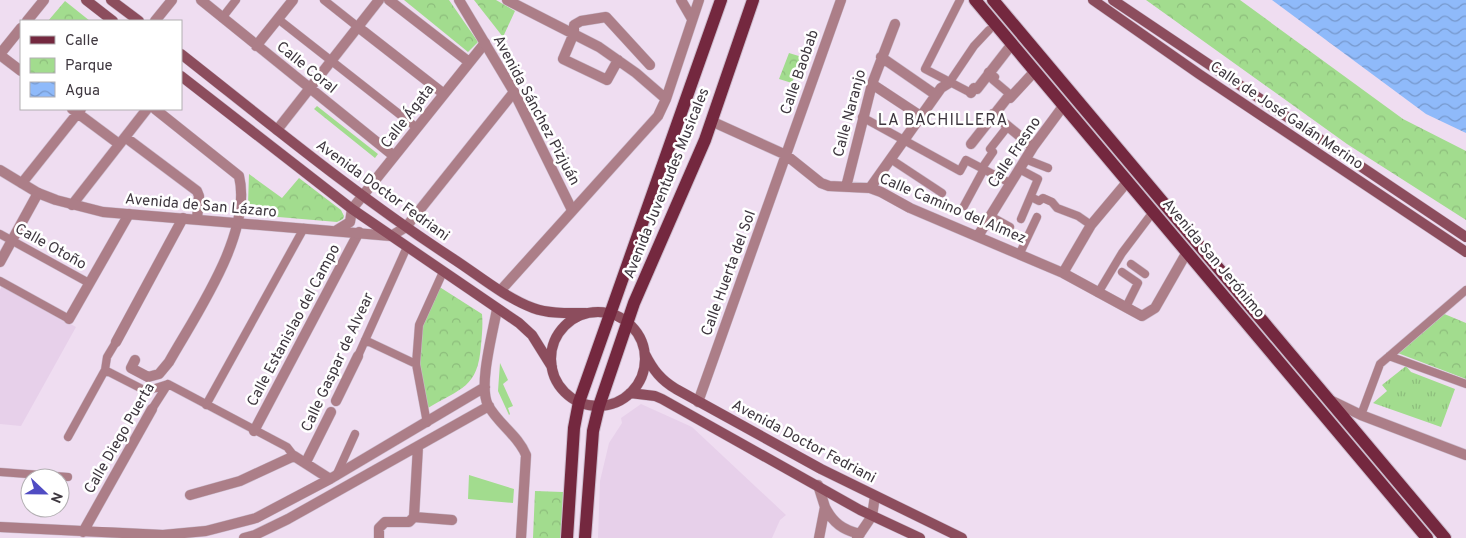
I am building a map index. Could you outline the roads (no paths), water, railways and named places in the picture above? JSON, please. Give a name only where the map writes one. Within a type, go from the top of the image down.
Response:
[{"type":"main road","points":[[86,0],[112,20]]},
{"type":"main road","points":[[111,0],[138,20]]},
{"type":"main road","name":"Avenida Juventudes Musicales","points":[[568,538],[574,428],[579,402],[721,0]]},
{"type":"main road","name":"Avenida Juventudes Musicales","points":[[585,538],[593,431],[599,406],[634,303],[711,120],[753,0]]},
{"type":"main road","name":"Avenida San Jerónimo","points":[[975,0],[1428,538]]},
{"type":"main road","name":"Avenida San Jerónimo","points":[[993,0],[1445,538]]},
{"type":"main road","name":"Calle de José Galán Merino","points":[[1094,0],[1199,74],[1466,252]]},
{"type":"main road","name":"Calle de José Galán Merino","points":[[1113,0],[1466,237]]},
{"type":"main road","name":"Avenida Doctor Fedriani","points":[[182,55],[362,196],[501,290],[534,308],[560,313],[609,313]]},
{"type":"main road","name":"Avenida Doctor Fedriani","points":[[182,77],[352,209],[519,323],[532,335],[552,367],[556,381],[562,390],[579,402]]},
{"type":"main road","points":[[609,313],[628,322]]},
{"type":"main road","points":[[552,367],[552,350],[560,330],[568,322],[586,314]]},
{"type":"main road","name":"Avenida Doctor Fedriani","points":[[628,322],[638,334],[654,372],[664,382],[875,496],[962,538]]},
{"type":"main road","points":[[579,402],[599,406],[616,403],[630,394],[640,379],[645,354]]},
{"type":"main road","name":"Avenida Doctor Fedriani","points":[[630,394],[655,396],[662,399],[872,516],[920,538]]},
{"type":"street","points":[[28,20],[44,0]]},
{"type":"street","points":[[157,20],[172,0]]},
{"type":"street","name":"Calle Coral","points":[[201,0],[394,156]]},
{"type":"street","points":[[222,18],[236,0]]},
{"type":"street","points":[[256,46],[293,0]]},
{"type":"street","points":[[324,0],[444,94]]},
{"type":"street","points":[[277,130],[379,0]]},
{"type":"street","points":[[389,0],[468,62]]},
{"type":"street","name":"Avenida Sánchez Pizjuán","points":[[459,0],[514,92],[572,210]]},
{"type":"street","points":[[507,0],[574,33],[618,60],[666,98]]},
{"type":"street","points":[[524,8],[533,0]]},
{"type":"street","points":[[681,0],[692,19]]},
{"type":"street","points":[[501,290],[658,116],[666,98],[699,0]]},
{"type":"street","name":"Calle Baobab","points":[[786,155],[841,0]]},
{"type":"street","points":[[960,0],[925,69],[971,93],[974,88],[977,89],[988,72],[1012,44]]},
{"type":"street","points":[[618,60],[607,80],[563,59],[574,33],[574,25],[581,21],[606,17],[650,65]]},
{"type":"street","points":[[278,19],[417,128]]},
{"type":"street","name":"Calle Naranjo","points":[[846,187],[862,117],[882,52],[895,24]]},
{"type":"street","points":[[20,29],[0,55],[20,70]]},
{"type":"street","points":[[870,188],[906,141],[936,95],[949,83],[974,46],[989,30]]},
{"type":"street","name":"Calle Ágata","points":[[333,230],[341,229],[350,222],[352,209],[485,43]]},
{"type":"street","points":[[882,52],[936,95]]},
{"type":"street","points":[[971,144],[1008,96],[1010,98],[1035,71]]},
{"type":"street","points":[[988,72],[995,77],[993,80],[1012,96]]},
{"type":"street","points":[[872,84],[922,118]]},
{"type":"street","points":[[391,236],[406,227],[514,92]]},
{"type":"street","name":"Calle Fresno","points":[[978,236],[1032,147],[1064,105]]},
{"type":"street","points":[[22,183],[77,110],[197,191],[199,196],[197,219]]},
{"type":"street","points":[[72,205],[146,110]]},
{"type":"street","points":[[135,360],[131,368],[148,376],[159,374],[169,362],[228,254],[238,223],[239,176],[156,110]]},
{"type":"street","points":[[993,114],[1032,147]]},
{"type":"street","points":[[862,117],[960,171],[966,160],[1010,183]]},
{"type":"street","name":"Calle Camino del Almez","points":[[711,120],[786,155],[821,183],[870,188],[942,222],[1020,253],[1063,273],[1142,316],[1155,308],[1187,252]]},
{"type":"street","points":[[964,206],[994,152],[990,149],[1008,126]]},
{"type":"street","name":"Calle Huerta del Sol","points":[[698,402],[786,155]]},
{"type":"street","points":[[1025,159],[1048,168]]},
{"type":"street","points":[[892,160],[942,193]]},
{"type":"street","points":[[1019,169],[1038,179],[1020,219]]},
{"type":"street","name":"Avenida de San Lázaro","points":[[0,170],[38,192],[72,205],[129,214],[391,236]]},
{"type":"street","points":[[1063,273],[1092,225],[1128,181]]},
{"type":"street","points":[[0,262],[38,192]]},
{"type":"street","points":[[1031,197],[1039,201],[1043,198],[1052,202],[1057,208],[1078,216],[1092,225]]},
{"type":"street","points":[[1098,293],[1122,253],[1153,212]]},
{"type":"street","points":[[0,282],[68,319],[129,214]]},
{"type":"street","points":[[990,216],[1010,227]]},
{"type":"street","points":[[68,437],[105,370],[108,357],[183,218]]},
{"type":"street","points":[[1020,253],[1037,218]]},
{"type":"street","points":[[206,405],[304,228]]},
{"type":"street","name":"Calle Estanislao del Campo","points":[[254,431],[359,232]]},
{"type":"street","name":"Calle Otoño","points":[[0,234],[89,283]]},
{"type":"street","name":"Calle Gaspar de Alvear","points":[[306,462],[332,412],[407,247]]},
{"type":"street","points":[[1131,278],[1135,266],[1145,274]]},
{"type":"street","points":[[427,423],[416,364],[419,325],[442,272]]},
{"type":"street","points":[[1122,272],[1138,282],[1126,307]]},
{"type":"street","points":[[1360,416],[1380,364],[1466,290]]},
{"type":"street","points":[[497,309],[485,387],[488,406],[521,443],[526,455],[521,538]]},
{"type":"street","points":[[365,340],[416,364]]},
{"type":"street","points":[[1389,356],[1466,384]]},
{"type":"street","points":[[105,370],[146,391],[168,384],[287,447],[294,456],[333,478]]},
{"type":"street","name":"Calle Diego Puerta","points":[[82,532],[168,384]]},
{"type":"street","points":[[0,527],[163,535],[206,531],[256,518],[333,478],[485,387]]},
{"type":"street","points":[[1328,399],[1360,416],[1466,455]]},
{"type":"street","points":[[244,538],[255,537],[488,406]]},
{"type":"street","points":[[1340,434],[1347,421],[1353,416],[1360,416]]},
{"type":"street","points":[[333,478],[355,434]]},
{"type":"street","points":[[379,533],[385,522],[409,522],[414,517],[418,446]]},
{"type":"street","points":[[190,495],[240,481],[294,456]]},
{"type":"street","points":[[0,472],[20,473]]},
{"type":"street","points":[[818,485],[832,521],[858,536],[872,516],[875,496]]},
{"type":"street","points":[[819,538],[825,507]]},
{"type":"street","points":[[414,517],[452,520]]},
{"type":"street","points":[[255,537],[256,518]]},
{"type":"water","points":[[1272,0],[1466,0],[1466,133],[1426,114]]},
{"type":"district","name":"LA BACHILLERA","points":[[943,119]]}]
